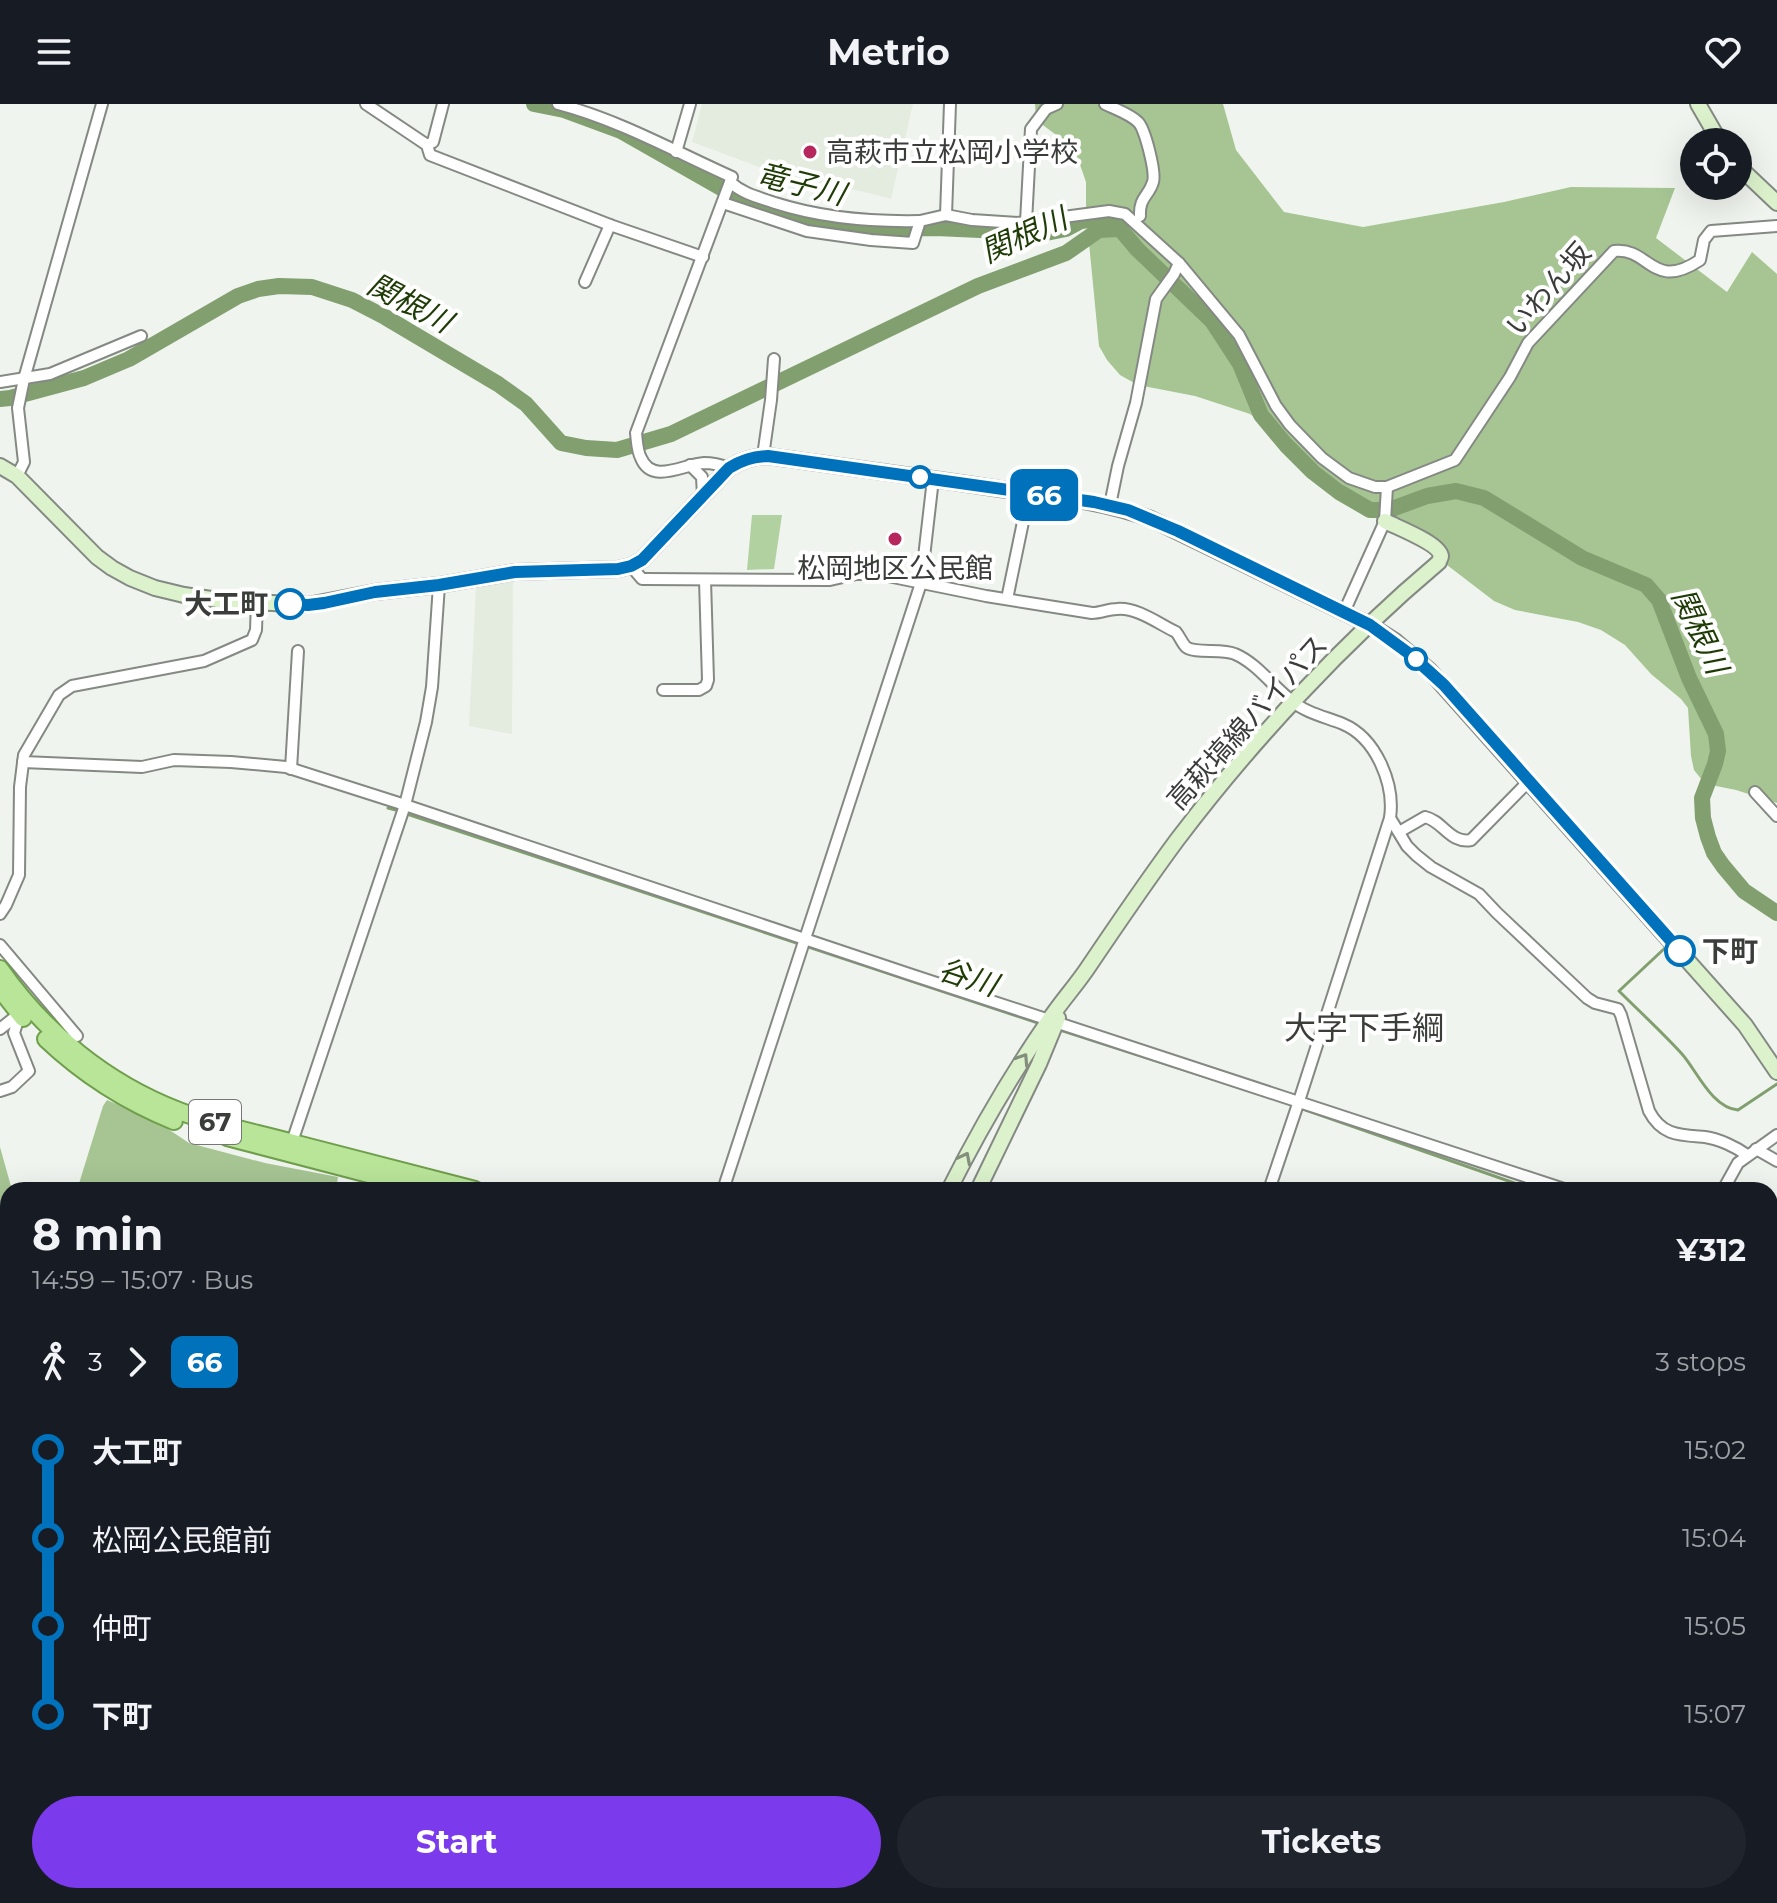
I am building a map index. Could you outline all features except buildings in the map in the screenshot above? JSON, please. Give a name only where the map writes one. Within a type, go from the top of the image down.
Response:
[{"type":"main road","name":"67","points":[[0,969],[24,1010],[49,1043],[76,1066],[152,1112],[231,1139],[399,1182]]},
{"type":"main road","name":"67","points":[[0,989],[108,1074],[181,1112],[444,1182]]},
{"type":"street","points":[[17,476],[24,462],[18,408],[24,379],[102,104]]},
{"type":"street","points":[[366,104],[427,145],[430,155],[610,225],[703,257]]},
{"type":"street","points":[[427,145],[433,142],[443,104]]},
{"type":"street","points":[[558,104],[616,123],[732,177],[636,433],[641,459],[649,469],[667,473],[690,465],[714,463],[729,468]]},
{"type":"street","points":[[676,152],[690,104]]},
{"type":"street","points":[[946,215],[950,104]]},
{"type":"street","points":[[1026,222],[1031,129],[1046,109],[1057,104]]},
{"type":"street","points":[[1105,104],[1137,121],[1143,130],[1154,181],[1139,206],[1140,216]]},
{"type":"street","points":[[1698,104],[1712,128]]},
{"type":"street","points":[[1752,179],[1777,203]]},
{"type":"street","points":[[730,182],[741,192],[807,213],[883,222],[920,221],[946,215],[972,220],[1026,222],[1109,211],[1125,214],[1239,335],[1276,406],[1290,425],[1322,458],[1349,478],[1387,491],[1386,518],[1344,612]]},
{"type":"street","points":[[723,202],[807,231],[871,240],[913,243],[920,221]]},
{"type":"street","points":[[585,282],[610,225]]},
{"type":"street","name":"いわん坂","points":[[1387,491],[1455,460],[1510,377],[1528,343],[1614,251],[1633,253],[1662,272],[1676,271],[1700,260],[1704,240],[1711,231],[1777,226]]},
{"type":"street","points":[[1110,505],[1136,403],[1156,299],[1176,268]]},
{"type":"street","points":[[0,382],[50,374],[141,336]]},
{"type":"street","points":[[763,456],[774,359]]},
{"type":"street","points":[[0,466],[17,476],[97,557],[130,578],[184,595],[308,605],[515,572],[631,566],[642,560],[729,468],[742,460],[763,456],[1110,505],[1151,519],[1344,612],[1395,641],[1429,670],[1529,781],[1745,1025],[1777,1072]]},
{"type":"street","points":[[690,465],[702,477],[703,496]]},
{"type":"street","points":[[726,1182],[921,583],[933,479]]},
{"type":"street","points":[[1007,599],[1029,493]]},
{"type":"street","name":"高萩塙線バイパス","points":[[953,1182],[994,1105],[1178,839],[1293,703],[1441,558],[1420,537],[1386,518]]},
{"type":"street","points":[[631,566],[642,579],[830,580],[856,574],[878,574],[1092,613],[1129,609],[1176,632],[1189,650],[1226,650],[1245,659],[1293,703],[1316,715],[1345,724],[1361,735],[1382,769],[1392,806],[1390,818],[1272,1182]]},
{"type":"street","points":[[663,690],[699,690],[706,686],[705,580]]},
{"type":"street","points":[[292,1142],[405,805],[432,687],[439,585]]},
{"type":"street","points":[[0,914],[19,875],[18,822],[24,755],[59,695],[72,686],[204,661],[240,646],[252,640],[256,630],[257,602]]},
{"type":"street","points":[[291,769],[298,651]]},
{"type":"street","points":[[23,762],[142,767],[174,760],[291,769],[1543,1182]]},
{"type":"street","points":[[1399,832],[1425,817],[1432,818],[1460,841],[1471,840],[1529,781]]},
{"type":"street","points":[[1755,792],[1777,816]]},
{"type":"street","points":[[1390,818],[1416,855],[1479,894],[1587,998],[1618,1009],[1649,1111],[1656,1124],[1682,1135],[1710,1138],[1777,1161]]},
{"type":"street","points":[[0,945],[77,1036]]},
{"type":"street","points":[[0,1029],[43,995]]},
{"type":"street","points":[[0,1091],[12,1087],[29,1071],[14,1033],[24,1010]]},
{"type":"street","name":"高萩塙線バイパス","points":[[982,1182],[1039,1064],[1053,1020]]},
{"type":"street","points":[[1727,1182],[1738,1163],[1777,1135]]},
{"type":"shaded area","name":"高萩市立松岡小学校","points":[[702,104],[913,104],[891,199],[781,175],[692,142]]},
{"type":"shaded area","points":[[513,579],[512,734],[469,726],[476,587]]},
{"type":"green space","points":[[1035,104],[1223,104],[1236,150],[1284,212],[1363,227],[1571,187],[1675,188],[1656,238],[1727,292],[1752,252],[1777,274],[1777,803],[1702,780],[1694,770],[1691,756],[1688,708],[1625,645],[1601,630],[1578,622],[1515,610],[1494,601],[1250,414],[1195,396],[1138,385],[1120,375],[1099,346],[1086,182],[1077,156],[1059,137],[1036,120]]},
{"type":"green space","points":[[752,515],[782,515],[774,569],[747,570]]},
{"type":"green space","points":[[107,1100],[156,1121],[189,1143],[265,1163],[338,1177],[337,1182],[79,1182]]},
{"type":"green space","points":[[0,1147],[10,1182],[0,1182]]},
{"type":"waterway","name":"関根川","points":[[534,104],[564,110],[621,131],[737,197],[787,215],[829,225],[1046,233],[1066,229],[1081,221],[1107,218],[1212,321],[1240,364],[1261,415],[1313,472],[1339,492],[1370,510],[1389,510],[1427,496],[1456,491],[1484,498],[1582,558],[1646,585],[1659,600],[1689,678],[1716,734],[1718,751],[1702,798],[1703,818],[1714,853],[1744,891],[1777,913]]},
{"type":"waterway","name":"関根川","points":[[0,399],[84,378],[129,359],[238,296],[279,286],[312,287],[352,300],[385,317],[498,384],[526,404],[561,443],[617,450],[671,434],[978,286],[1066,253],[1099,230],[1118,229]]},
{"type":"waterway","name":"谷川","points":[[388,808],[400,811]]},
{"type":"waterway","name":"谷川","points":[[407,814],[1041,1024]]},
{"type":"waterway","points":[[1665,948],[1619,991],[1682,1054],[1720,1103],[1738,1110],[1777,1084]]},
{"type":"waterway","name":"谷川","points":[[1060,1030],[1262,1095]]},
{"type":"waterway","name":"谷川","points":[[1300,1108],[1511,1182]]},
{"type":"bus line","name":"66","points":[[290,604],[324,603],[375,592],[531,570],[618,569],[631,566],[642,560],[729,468],[752,457],[768,456],[1110,505],[1178,531],[1370,625],[1395,641],[1444,685],[1680,951]]},
{"type":"place","name":"高萩市立松岡小学校","points":[[810,152]]},
{"type":"place","name":"松岡地区公民館","points":[[895,539]]},
{"type":"place","name":"大工町","points":[[290,604]]},
{"type":"place","name":"下町","points":[[1680,951]]},
{"type":"district","name":"大字下手綱","points":[[1364,1027]]},
{"type":"water label","name":"竜子川","points":[[801,184]]}]
